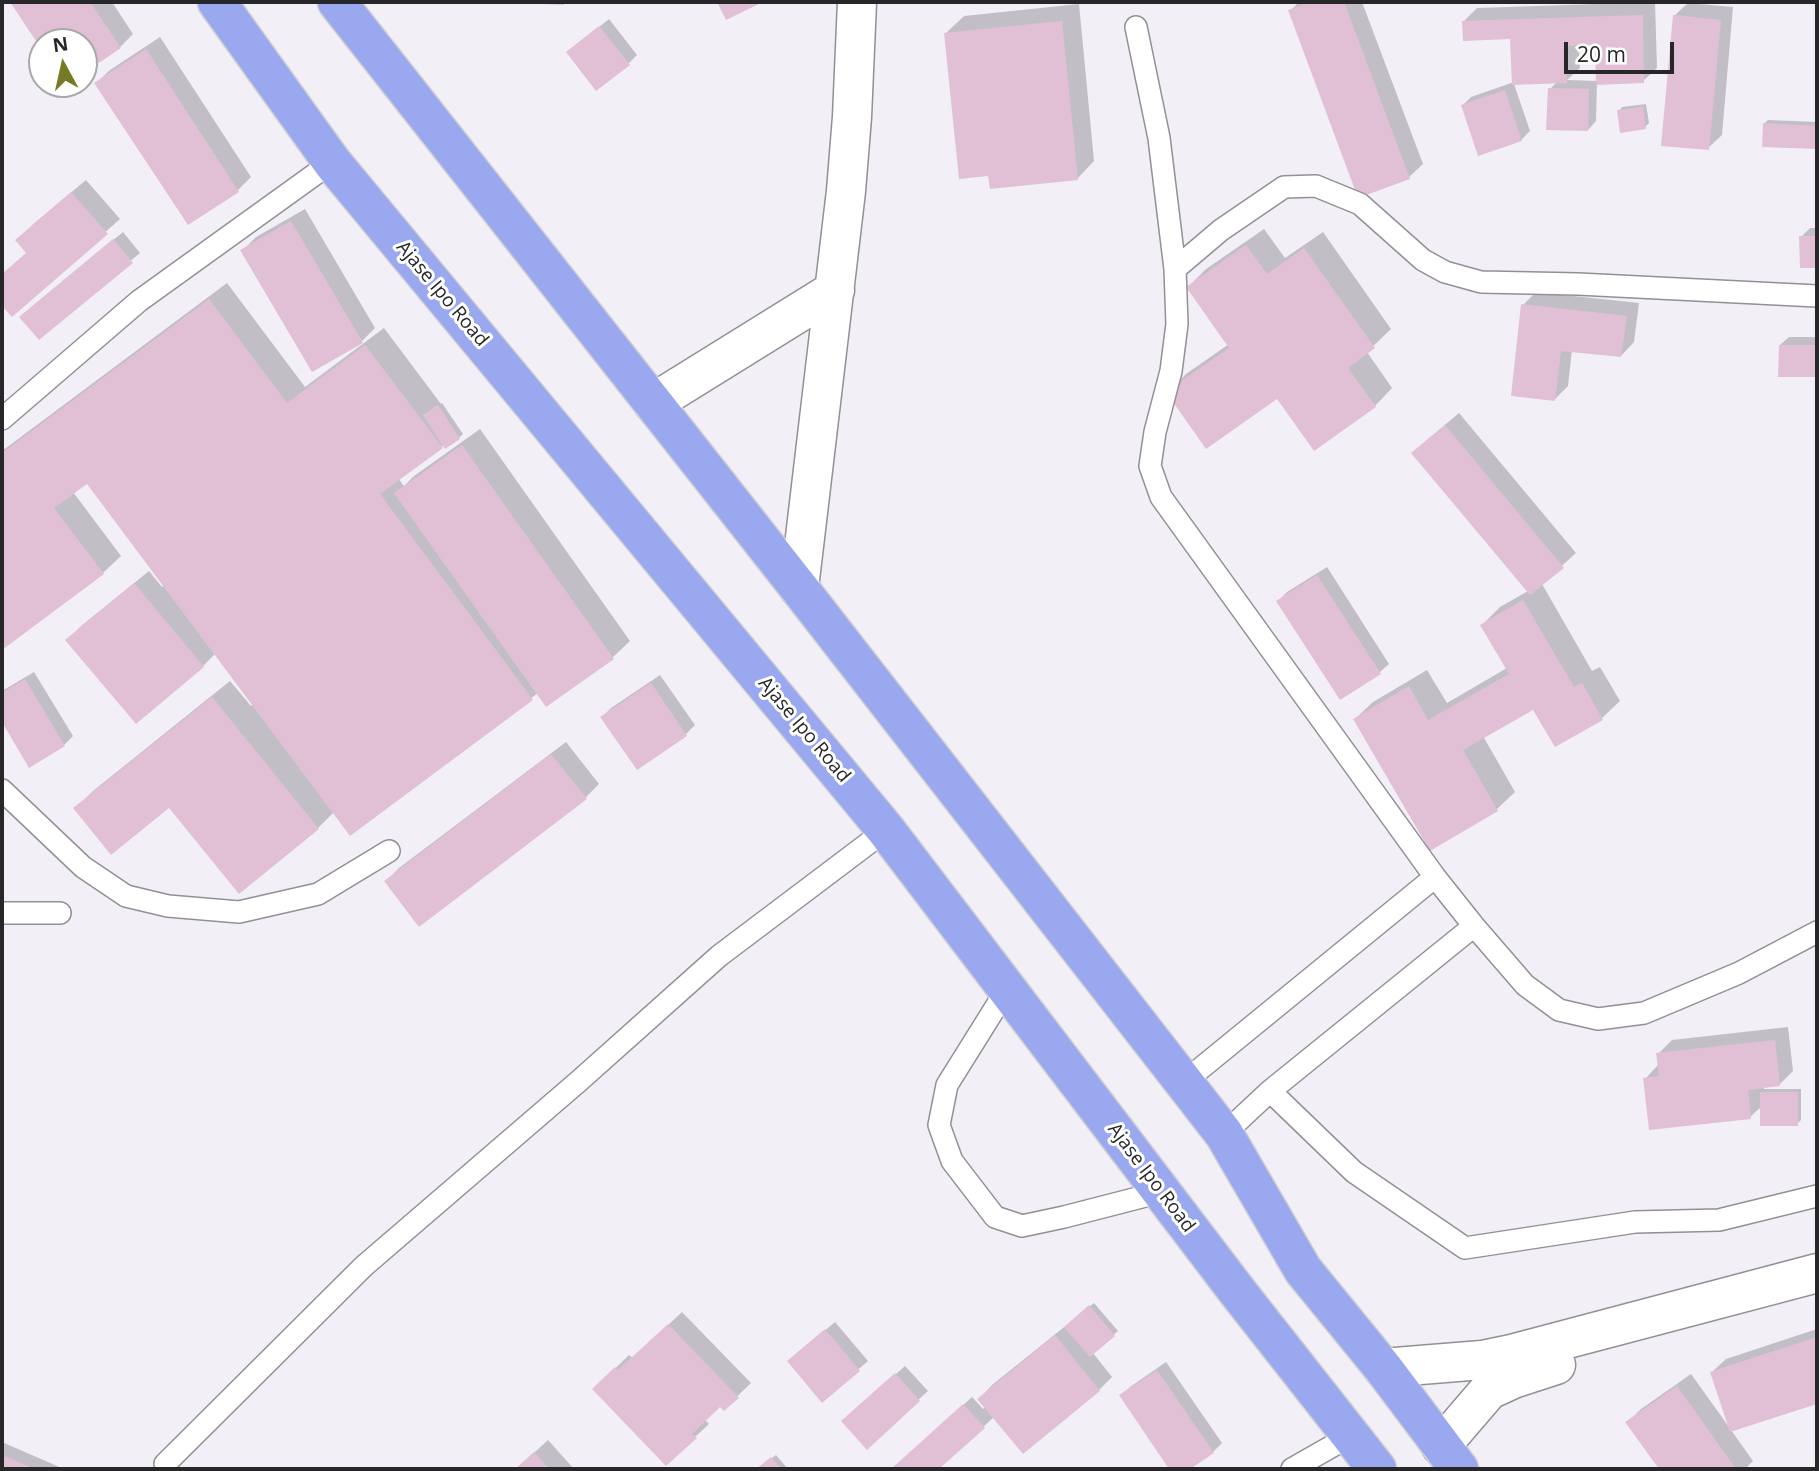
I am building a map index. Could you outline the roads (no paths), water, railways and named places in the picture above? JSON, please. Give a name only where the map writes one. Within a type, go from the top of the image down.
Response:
[{"type":"highway","name":"Ajase Ipo Road","points":[[217,2],[332,162],[886,830],[1161,1192],[1377,1469]]},
{"type":"highway","points":[[337,2],[799,588],[1224,1134],[1303,1270],[1383,1368],[1450,1458]]},
{"type":"street","points":[[799,588],[835,290],[852,117],[857,2]]},
{"type":"street","points":[[653,403],[835,290]]},
{"type":"street","points":[[1383,1368],[1482,1360],[1511,1354],[1817,1273]]},
{"type":"street","points":[[1450,1458],[1489,1390],[1513,1379],[1562,1363],[1817,1301]]},
{"type":"lane","points":[[1136,27],[1159,138],[1175,269],[1177,324],[1171,371],[1155,432],[1150,466],[1161,497],[1435,877],[1525,985],[1559,1010],[1598,1019],[1644,1013],[1739,973],[1817,932]]},
{"type":"lane","points":[[2,419],[139,300],[332,162]]},
{"type":"lane","points":[[1175,269],[1221,230],[1284,187],[1316,186],[1360,204],[1423,260],[1445,272],[1481,282],[1817,296]]},
{"type":"lane","points":[[2,790],[83,867],[126,896],[168,906],[239,912],[318,894],[389,851]]},
{"type":"lane","points":[[165,1464],[374,1258],[719,956],[886,830]]},
{"type":"lane","points":[[1184,1082],[1435,877]]},
{"type":"lane","points":[[2,913],[60,913]]},
{"type":"lane","points":[[1224,1134],[1270,1091],[1474,926]]},
{"type":"lane","points":[[1007,989],[947,1085],[939,1125],[953,1161],[995,1217],[1023,1226],[1161,1192]]},
{"type":"lane","points":[[1270,1091],[1354,1172],[1465,1248],[1635,1222],[1719,1220],[1817,1196]]},
{"type":"lane","points":[[1292,1469],[1350,1436]]}]
